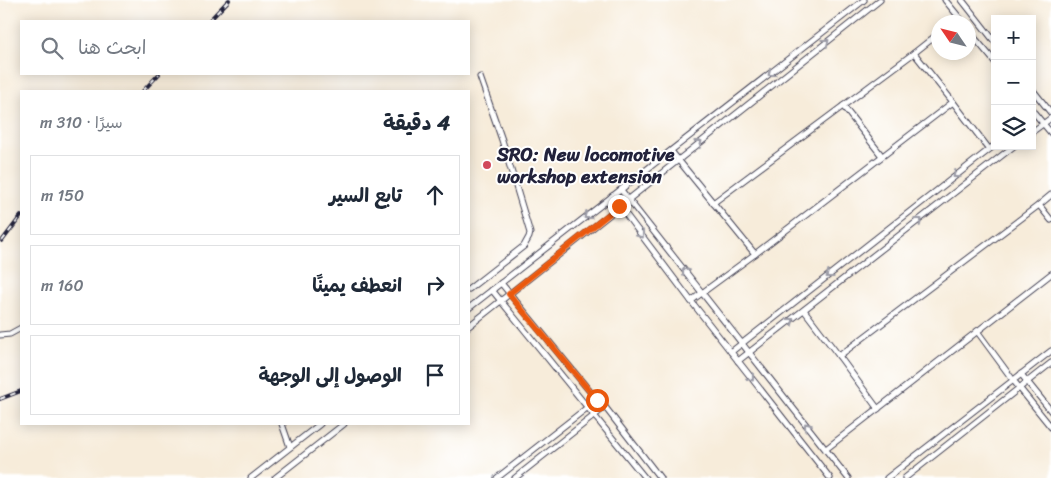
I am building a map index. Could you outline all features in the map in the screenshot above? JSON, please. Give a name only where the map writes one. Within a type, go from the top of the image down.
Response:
[{"type":"street","points":[[470,307],[864,0]]},
{"type":"street","points":[[470,325],[880,0]]},
{"type":"street","points":[[945,0],[957,15]]},
{"type":"street","points":[[962,0],[991,37]]},
{"type":"street","points":[[713,203],[931,39]]},
{"type":"street","points":[[976,39],[993,60]]},
{"type":"street","points":[[731,352],[989,149],[914,52]]},
{"type":"street","points":[[470,288],[524,246],[530,237],[502,140],[480,76]]},
{"type":"street","points":[[1036,94],[1051,112]]},
{"type":"street","points":[[691,301],[953,102]]},
{"type":"street","points":[[843,106],[882,156]]},
{"type":"street","points":[[1036,111],[1046,106]]},
{"type":"street","points":[[1036,115],[1051,133]]},
{"type":"street","points":[[1036,129],[1051,118]]},
{"type":"street","points":[[738,361],[1009,150]]},
{"type":"street","points":[[671,151],[754,254]]},
{"type":"street","points":[[621,190],[848,478]]},
{"type":"street","points":[[838,356],[1051,195]]},
{"type":"street","points":[[612,196],[691,301],[830,478]]},
{"type":"street","points":[[1038,205],[1051,220]]},
{"type":"street","points":[[826,449],[1051,274]]},
{"type":"street","points":[[501,283],[597,400],[605,407],[660,478]]},
{"type":"street","points":[[492,290],[645,478]]},
{"type":"street","points":[[804,310],[878,409]]},
{"type":"street","points":[[0,335],[10,334],[20,329]]},
{"type":"street","points":[[977,331],[1051,427]]},
{"type":"street","points":[[887,478],[1051,351]]},
{"type":"street","points":[[906,478],[1051,363]]},
{"type":"street","points":[[1021,374],[1051,411]]},
{"type":"street","points":[[497,478],[597,400]]},
{"type":"street","points":[[515,478],[605,407]]},
{"type":"street","points":[[282,425],[290,447]]},
{"type":"street","points":[[251,478],[319,425]]},
{"type":"street","points":[[275,478],[343,425]]},
{"type":"railway","points":[[210,20],[229,0]]},
{"type":"railway","points":[[144,90],[158,75]]},
{"type":"railway","points":[[2,241],[20,217]]},
{"type":"railway","points":[[0,399],[20,391]]},
{"type":"place","name":"SRO: New locomotive workshop extension","points":[[487,165]]},
{"type":"route","points":[[597,400],[509,294],[619,206]]}]
